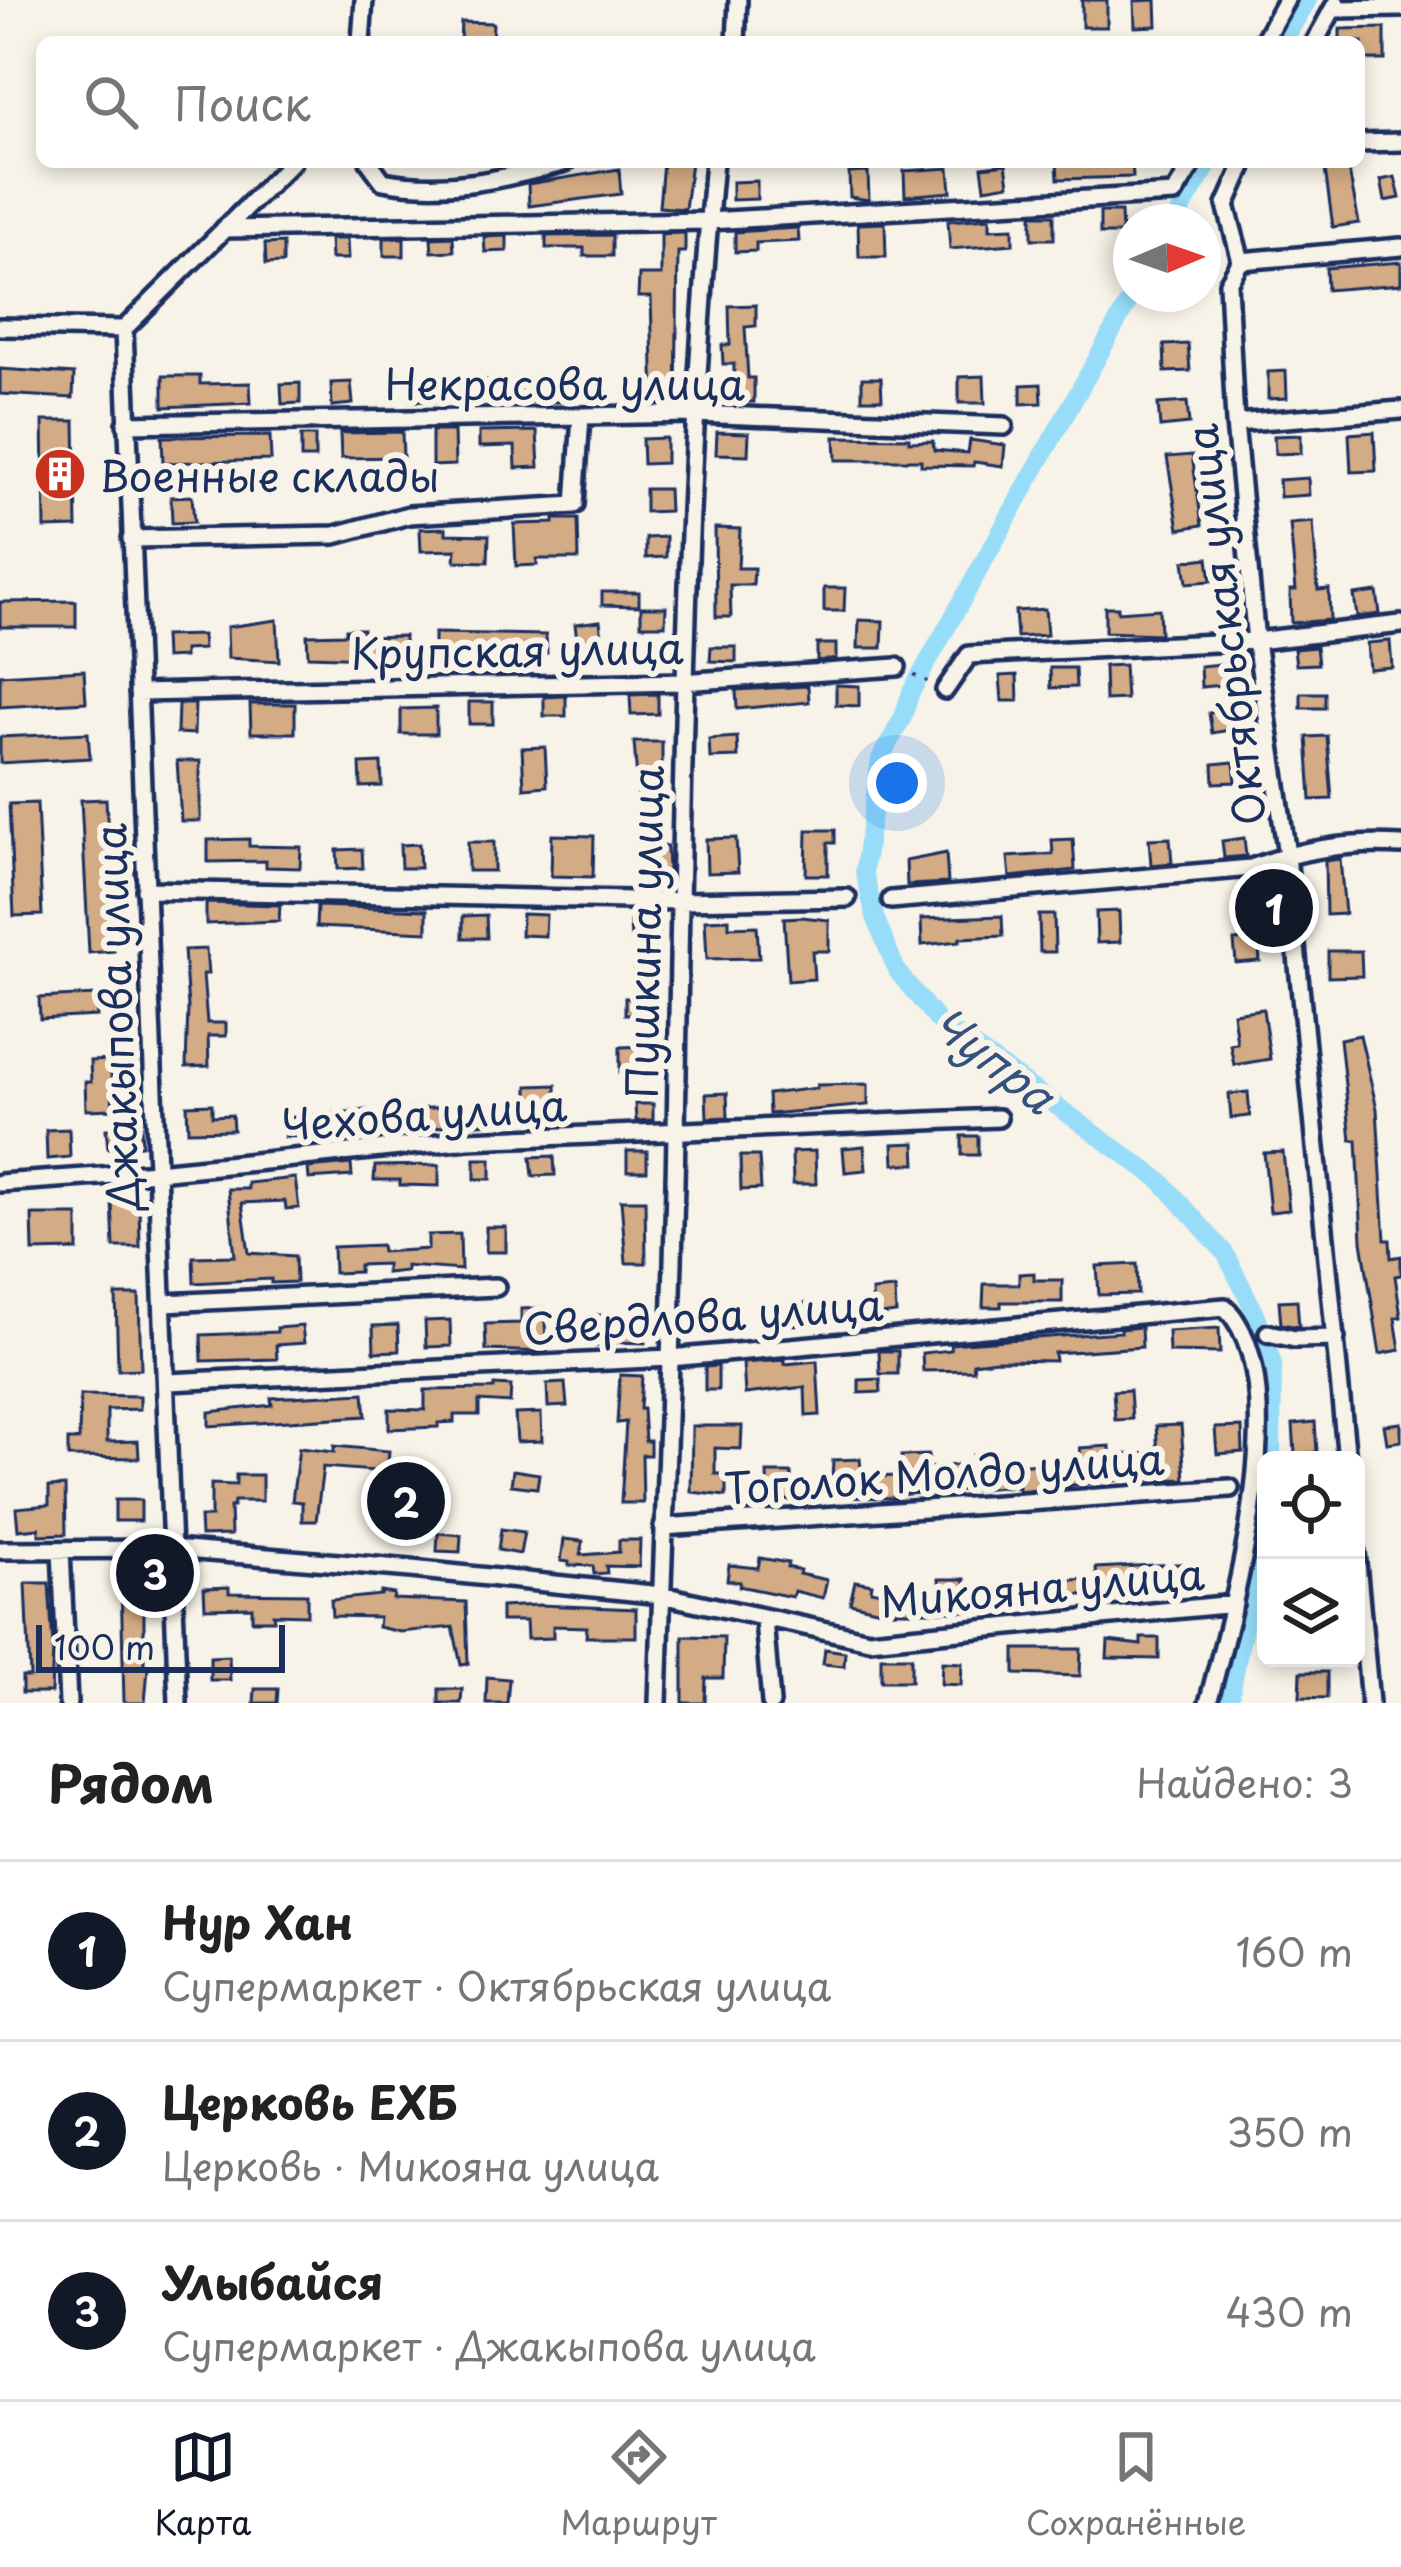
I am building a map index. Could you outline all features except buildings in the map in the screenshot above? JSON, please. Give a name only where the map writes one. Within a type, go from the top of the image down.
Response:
[{"type":"street","points":[[361,36],[364,0]]},
{"type":"street","points":[[736,36],[738,0]]},
{"type":"street","points":[[1266,36],[1286,0]]},
{"type":"street","points":[[1318,36],[1336,4],[1401,8]]},
{"type":"street","points":[[1365,143],[1401,142]]},
{"type":"street","points":[[0,327],[124,329],[286,168]]},
{"type":"street","points":[[373,168],[383,181],[448,187],[543,168]]},
{"type":"street","name":"Пушкина улица","points":[[658,1703],[676,1134],[682,682],[713,168]]},
{"type":"street","points":[[224,230],[709,220],[1174,194],[1190,168]]},
{"type":"street","points":[[1242,168],[1226,206],[1241,261],[1401,247]]},
{"type":"street","name":"Октябрьская улица","points":[[1241,261],[1228,283],[1235,423],[1256,641],[1287,855],[1346,1451]]},
{"type":"street","name":"Джакыпова улица","points":[[124,329],[178,1703]]},
{"type":"street","points":[[1235,423],[1401,410]]},
{"type":"street","name":"Некрасова улица","points":[[127,424],[695,414],[1004,426]]},
{"type":"street","points":[[131,538],[335,535],[409,515],[575,505],[581,416]]},
{"type":"street","points":[[944,690],[969,655],[1256,641],[1401,624]]},
{"type":"street","name":"Крупская улица","points":[[137,693],[682,682],[897,668]]},
{"type":"street","points":[[891,899],[1251,868],[1287,855],[1352,842],[1401,845]]},
{"type":"street","points":[[145,890],[679,902],[848,898]]},
{"type":"street","name":"Чехова улица","points":[[0,1183],[467,1140],[998,1118]]},
{"type":"street","points":[[164,1303],[496,1287]]},
{"type":"street","name":"Свердлова улица","points":[[168,1382],[670,1358],[1226,1306],[1237,1318],[1251,1358],[1259,1442],[1234,1604]]},
{"type":"street","points":[[1268,1333],[1295,1339],[1336,1338]]},
{"type":"street","name":"Тоголок Молдо улица","points":[[663,1527],[1230,1488]]},
{"type":"street","name":"Микояна улица","points":[[0,1550],[173,1550],[662,1595],[868,1640],[1234,1604]]},
{"type":"street","points":[[62,1550],[68,1703]]},
{"type":"street","points":[[1357,1559],[1370,1703]]},
{"type":"street","points":[[1208,1703],[1234,1604]]},
{"type":"street","points":[[764,1620],[771,1703]]},
{"type":"path","points":[[897,668],[944,690]]},
{"type":"waterway","name":"Чупра","points":[[1287,36],[1308,0]]},
{"type":"waterway","name":"Чупра","points":[[1185,204],[1206,168]]},
{"type":"waterway","name":"Чупра","points":[[1123,312],[911,692],[880,759],[864,871],[875,917],[897,971],[937,1020],[1161,1181],[1225,1253],[1258,1318],[1273,1364],[1272,1451]]},
{"type":"waterway","name":"Чупра","points":[[1229,1703],[1257,1559]]},
{"type":"place","name":"Военные склады","points":[[60,474]]},
{"type":"place","name":"Нур Хан","points":[[1274,908]]},
{"type":"place","name":"Церковь ЕХБ","points":[[406,1501]]},
{"type":"place","name":"Улыбайся","points":[[155,1573]]}]
